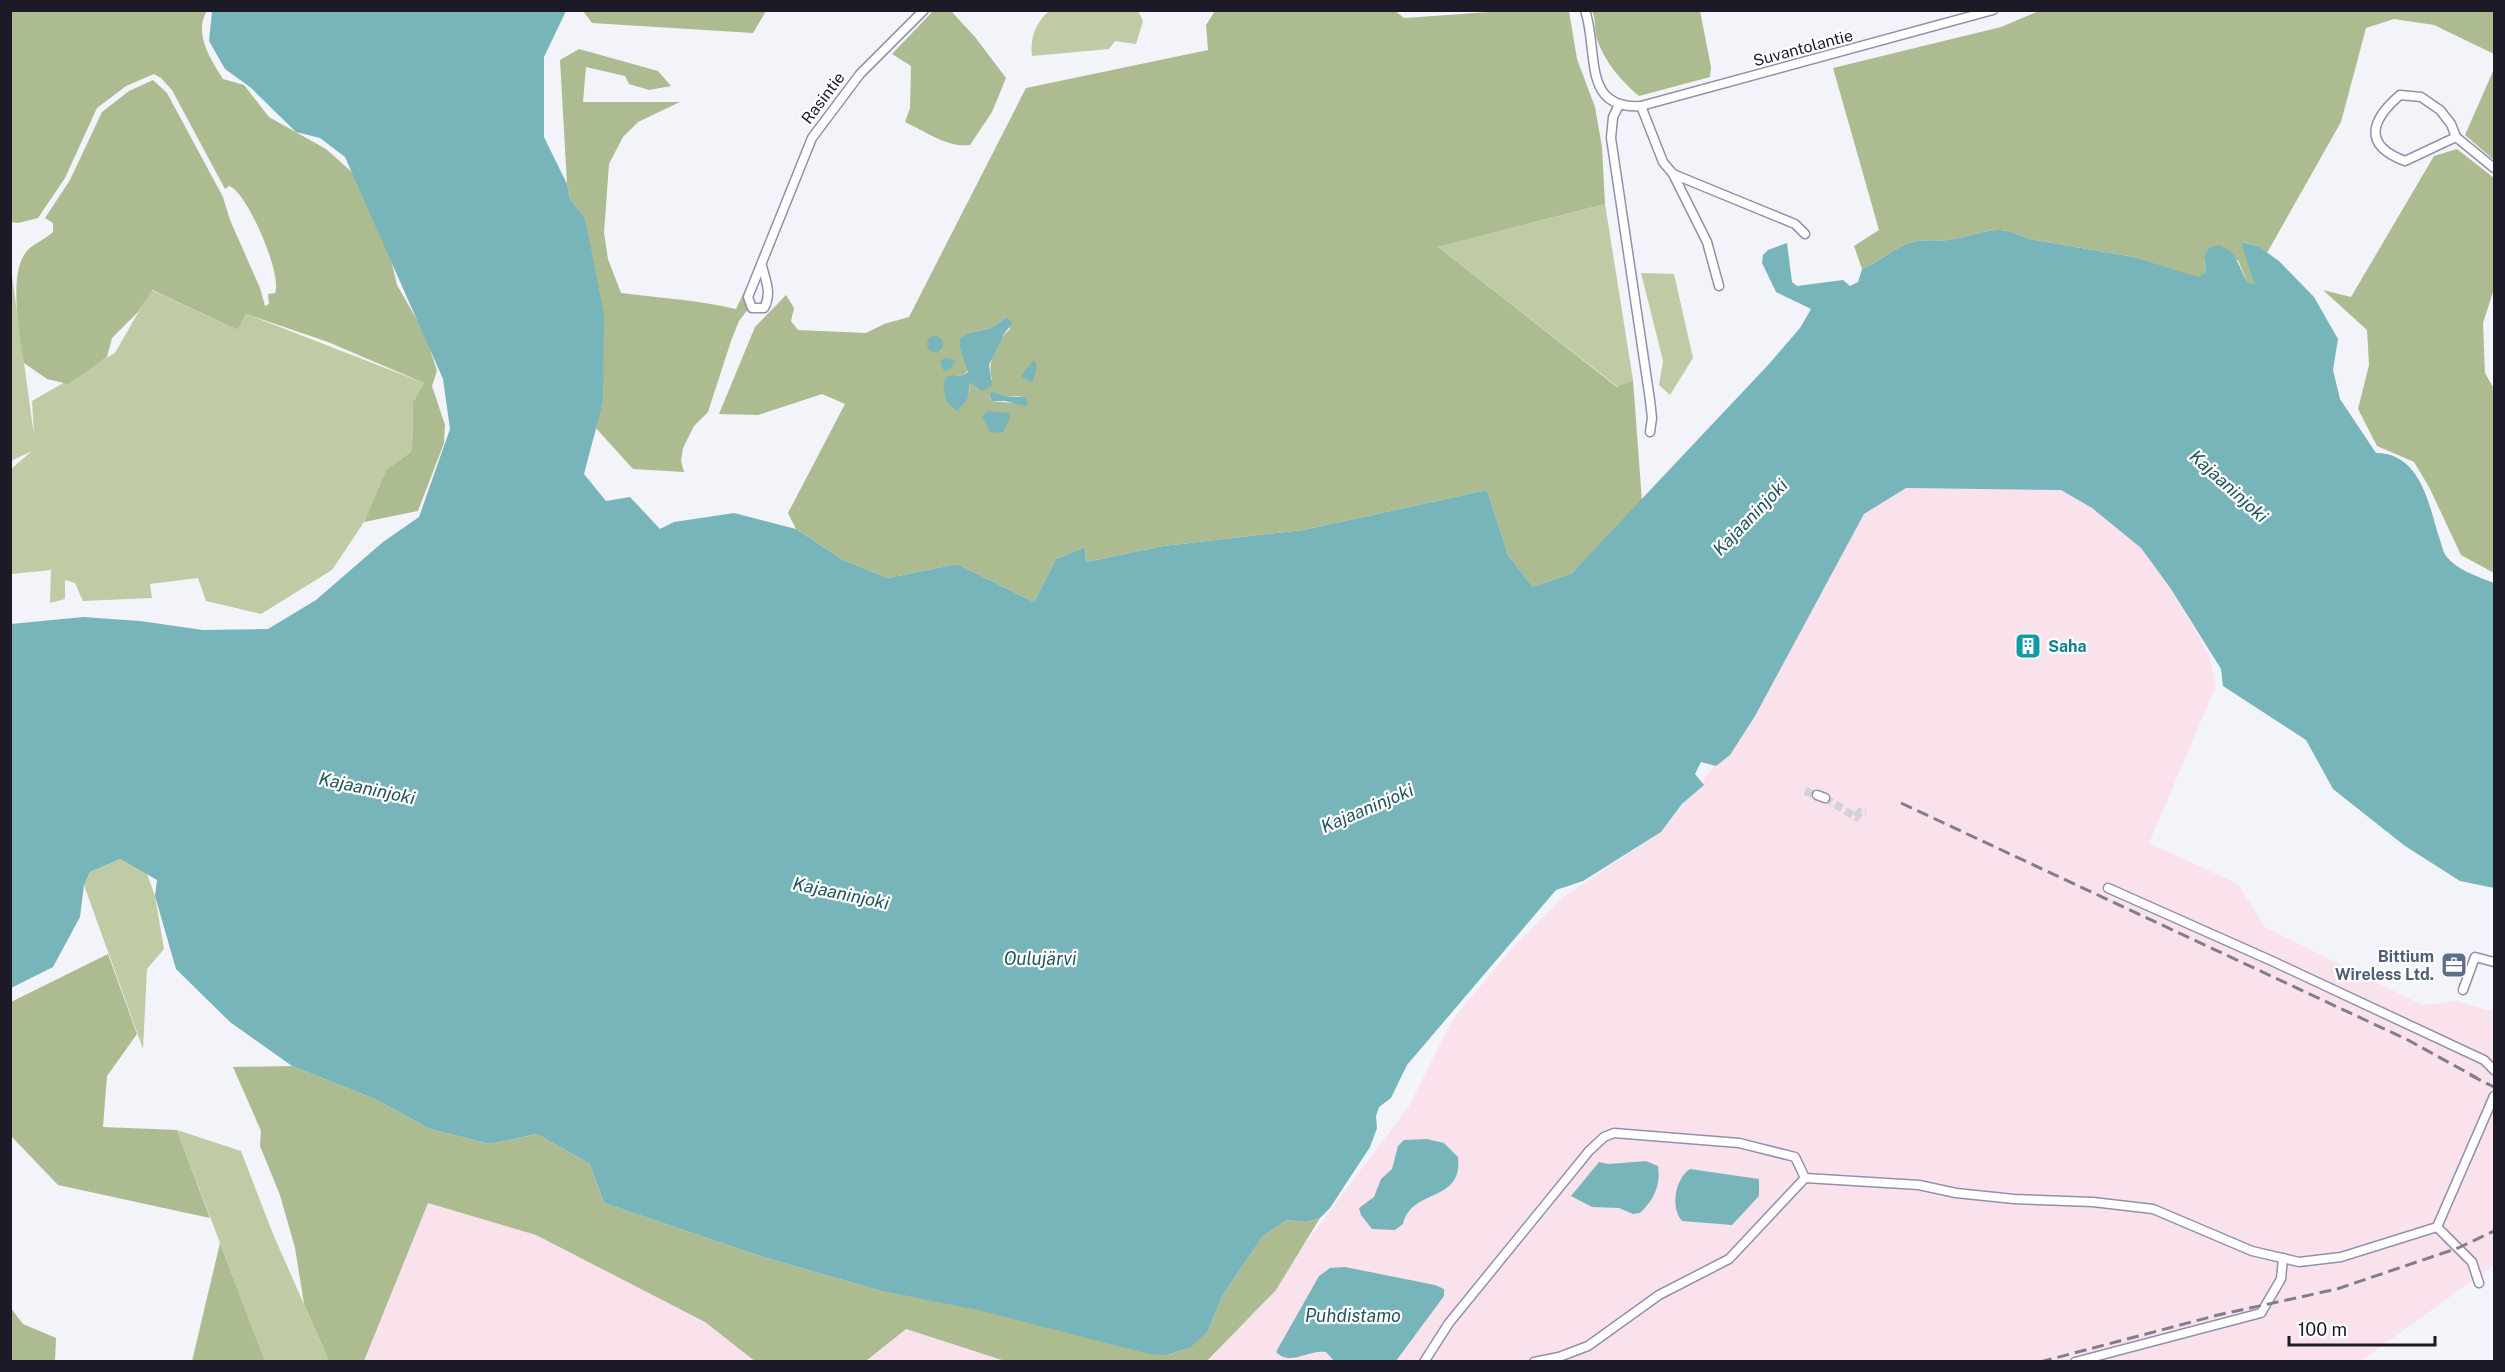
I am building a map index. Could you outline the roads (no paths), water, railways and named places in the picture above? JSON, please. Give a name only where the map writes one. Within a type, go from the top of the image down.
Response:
[{"type":"street","name":"Rasintie","points":[[762,266],[769,294],[764,308],[752,308],[748,297],[750,290],[762,266],[812,138],[860,74],[924,10]]},
{"type":"street","points":[[1585,10],[1591,28],[1598,88],[1609,101],[1619,105],[1613,117],[1611,138],[1650,406],[1650,432]]},
{"type":"street","name":"Suvantolantie","points":[[1619,105],[1641,106],[1993,10]]},
{"type":"street","points":[[2456,137],[2405,161],[2391,156],[2378,143],[2375,130],[2381,111],[2400,95],[2421,97],[2440,110],[2451,124],[2456,137],[2494,168]]},
{"type":"street","points":[[1641,106],[1663,162],[1673,174],[1707,242],[1719,286]]},
{"type":"street","points":[[1673,174],[1796,225],[1805,234]]},
{"type":"street","points":[[2108,888],[2484,1060],[2494,1070]]},
{"type":"street","points":[[2463,990],[2475,957],[2494,963]]},
{"type":"street","points":[[1805,1178],[1919,1185],[1956,1193],[2014,1199],[2093,1202],[2153,1209],[2226,1241],[2299,1262],[2340,1257],[2437,1227],[2494,1096]]},
{"type":"street","points":[[1424,1362],[1449,1323],[1589,1151],[1604,1137],[1614,1132],[1739,1143],[1795,1157],[1805,1178]]},
{"type":"street","points":[[1534,1362],[1559,1357],[1588,1346],[1659,1295],[1729,1259],[1805,1178]]},
{"type":"street","points":[[2437,1227],[2472,1262],[2479,1283]]},
{"type":"street","points":[[2075,1362],[2261,1313],[2281,1279],[2283,1258]]},
{"type":"water","name":"Oulujärvi","points":[[212,11],[566,11],[544,57],[544,137],[567,184],[570,199],[585,218],[604,315],[603,402],[584,474],[606,501],[630,497],[660,529],[674,522],[734,513],[796,529],[843,560],[888,578],[957,564],[1034,602],[1056,559],[1085,547],[1086,562],[1163,546],[1303,530],[1487,490],[1508,555],[1533,587],[1572,573],[1769,364],[1800,328],[1811,309],[1776,292],[1762,263],[1763,255],[1768,250],[1787,243],[1792,282],[1797,286],[1843,280],[1850,286],[1858,282],[1862,269],[1909,243],[1921,240],[1948,240],[1991,230],[2008,231],[2029,239],[2134,257],[2198,277],[2206,272],[2204,257],[2209,248],[2219,245],[2234,256],[2248,283],[2254,284],[2241,242],[2258,246],[2279,261],[2314,297],[2338,339],[2333,370],[2340,399],[2376,453],[2391,455],[2412,470],[2425,493],[2446,556],[2462,569],[2494,583],[2494,888],[2460,881],[2405,846],[2333,789],[2306,740],[2223,686],[2221,669],[2171,589],[2141,548],[2092,508],[2061,490],[1906,488],[1864,514],[1755,716],[1730,755],[1716,766],[1701,762],[1695,774],[1704,785],[1682,804],[1661,832],[1583,881],[1556,890],[1407,1065],[1391,1098],[1379,1107],[1376,1116],[1377,1128],[1370,1147],[1330,1208],[1320,1218],[1306,1222],[1287,1220],[1263,1236],[1223,1295],[1208,1331],[1191,1347],[1168,1355],[1149,1354],[978,1310],[881,1291],[763,1257],[604,1203],[590,1164],[537,1134],[490,1144],[430,1129],[377,1100],[292,1066],[230,1022],[176,969],[155,896],[157,880],[120,859],[90,872],[84,885],[80,917],[53,967],[11,988],[11,624],[83,617],[140,621],[203,630],[268,629],[316,600],[383,542],[419,517],[450,429],[443,379],[345,157],[320,138],[296,132],[250,87],[225,69],[209,41]]},
{"type":"water","points":[[1007,317],[1012,324],[1004,334],[989,365],[992,385],[982,391],[970,383],[967,400],[957,411],[946,401],[943,383],[948,376],[964,375],[968,372],[960,349],[960,338],[969,333],[991,328]]},
{"type":"water","points":[[932,336],[938,336],[943,344],[941,350],[932,352],[927,347],[927,341]]},
{"type":"water","points":[[944,358],[956,360],[950,369],[944,371],[940,362]]},
{"type":"water","points":[[1034,360],[1037,366],[1032,383],[1021,376]]},
{"type":"water","points":[[992,391],[1004,396],[1026,397],[1028,404],[1025,406],[1005,401],[992,401],[989,395]]},
{"type":"water","points":[[989,411],[1010,413],[1003,432],[991,433],[982,416]]},
{"type":"water","points":[[1427,1139],[1444,1143],[1458,1157],[1457,1172],[1453,1182],[1416,1205],[1408,1212],[1403,1224],[1395,1230],[1372,1229],[1361,1215],[1359,1208],[1374,1197],[1381,1179],[1392,1169],[1398,1146],[1404,1140]]},
{"type":"water","points":[[1646,1161],[1658,1166],[1658,1180],[1653,1197],[1640,1213],[1633,1214],[1619,1208],[1592,1207],[1571,1196],[1599,1162],[1609,1164]]},
{"type":"water","points":[[1690,1169],[1759,1179],[1759,1196],[1732,1225],[1682,1221],[1676,1208],[1676,1194],[1681,1179]]},
{"type":"water","name":"Puhdistamo","points":[[1345,1267],[1435,1285],[1444,1289],[1444,1296],[1396,1361],[1334,1361],[1326,1352],[1288,1358],[1276,1352],[1319,1276],[1330,1268]]},
{"type":"tunnel","points":[[1805,791],[1817,795]]},
{"type":"tunnel","points":[[1825,798],[1856,817],[1860,812],[1866,813]]},
{"type":"railway","points":[[1901,803],[2408,1040],[2477,1078]]},
{"type":"railway","points":[[2470,1075],[2494,1087]]},
{"type":"railway","points":[[2040,1362],[2218,1315],[2337,1289],[2458,1248],[2494,1231]]},
{"type":"place","name":"Saha","points":[[2028,646]]},
{"type":"place","name":"Bittium Wireless Ltd.","points":[[2454,965]]},
{"type":"water label","name":"Kajaaninjoki","points":[[2229,486]]},
{"type":"water label","name":"Kajaaninjoki","points":[[1750,517]]},
{"type":"water label","name":"Kajaaninjoki","points":[[367,788]]},
{"type":"water label","name":"Kajaaninjoki","points":[[1367,808]]},
{"type":"water label","name":"Kajaaninjoki","points":[[841,893]]}]
